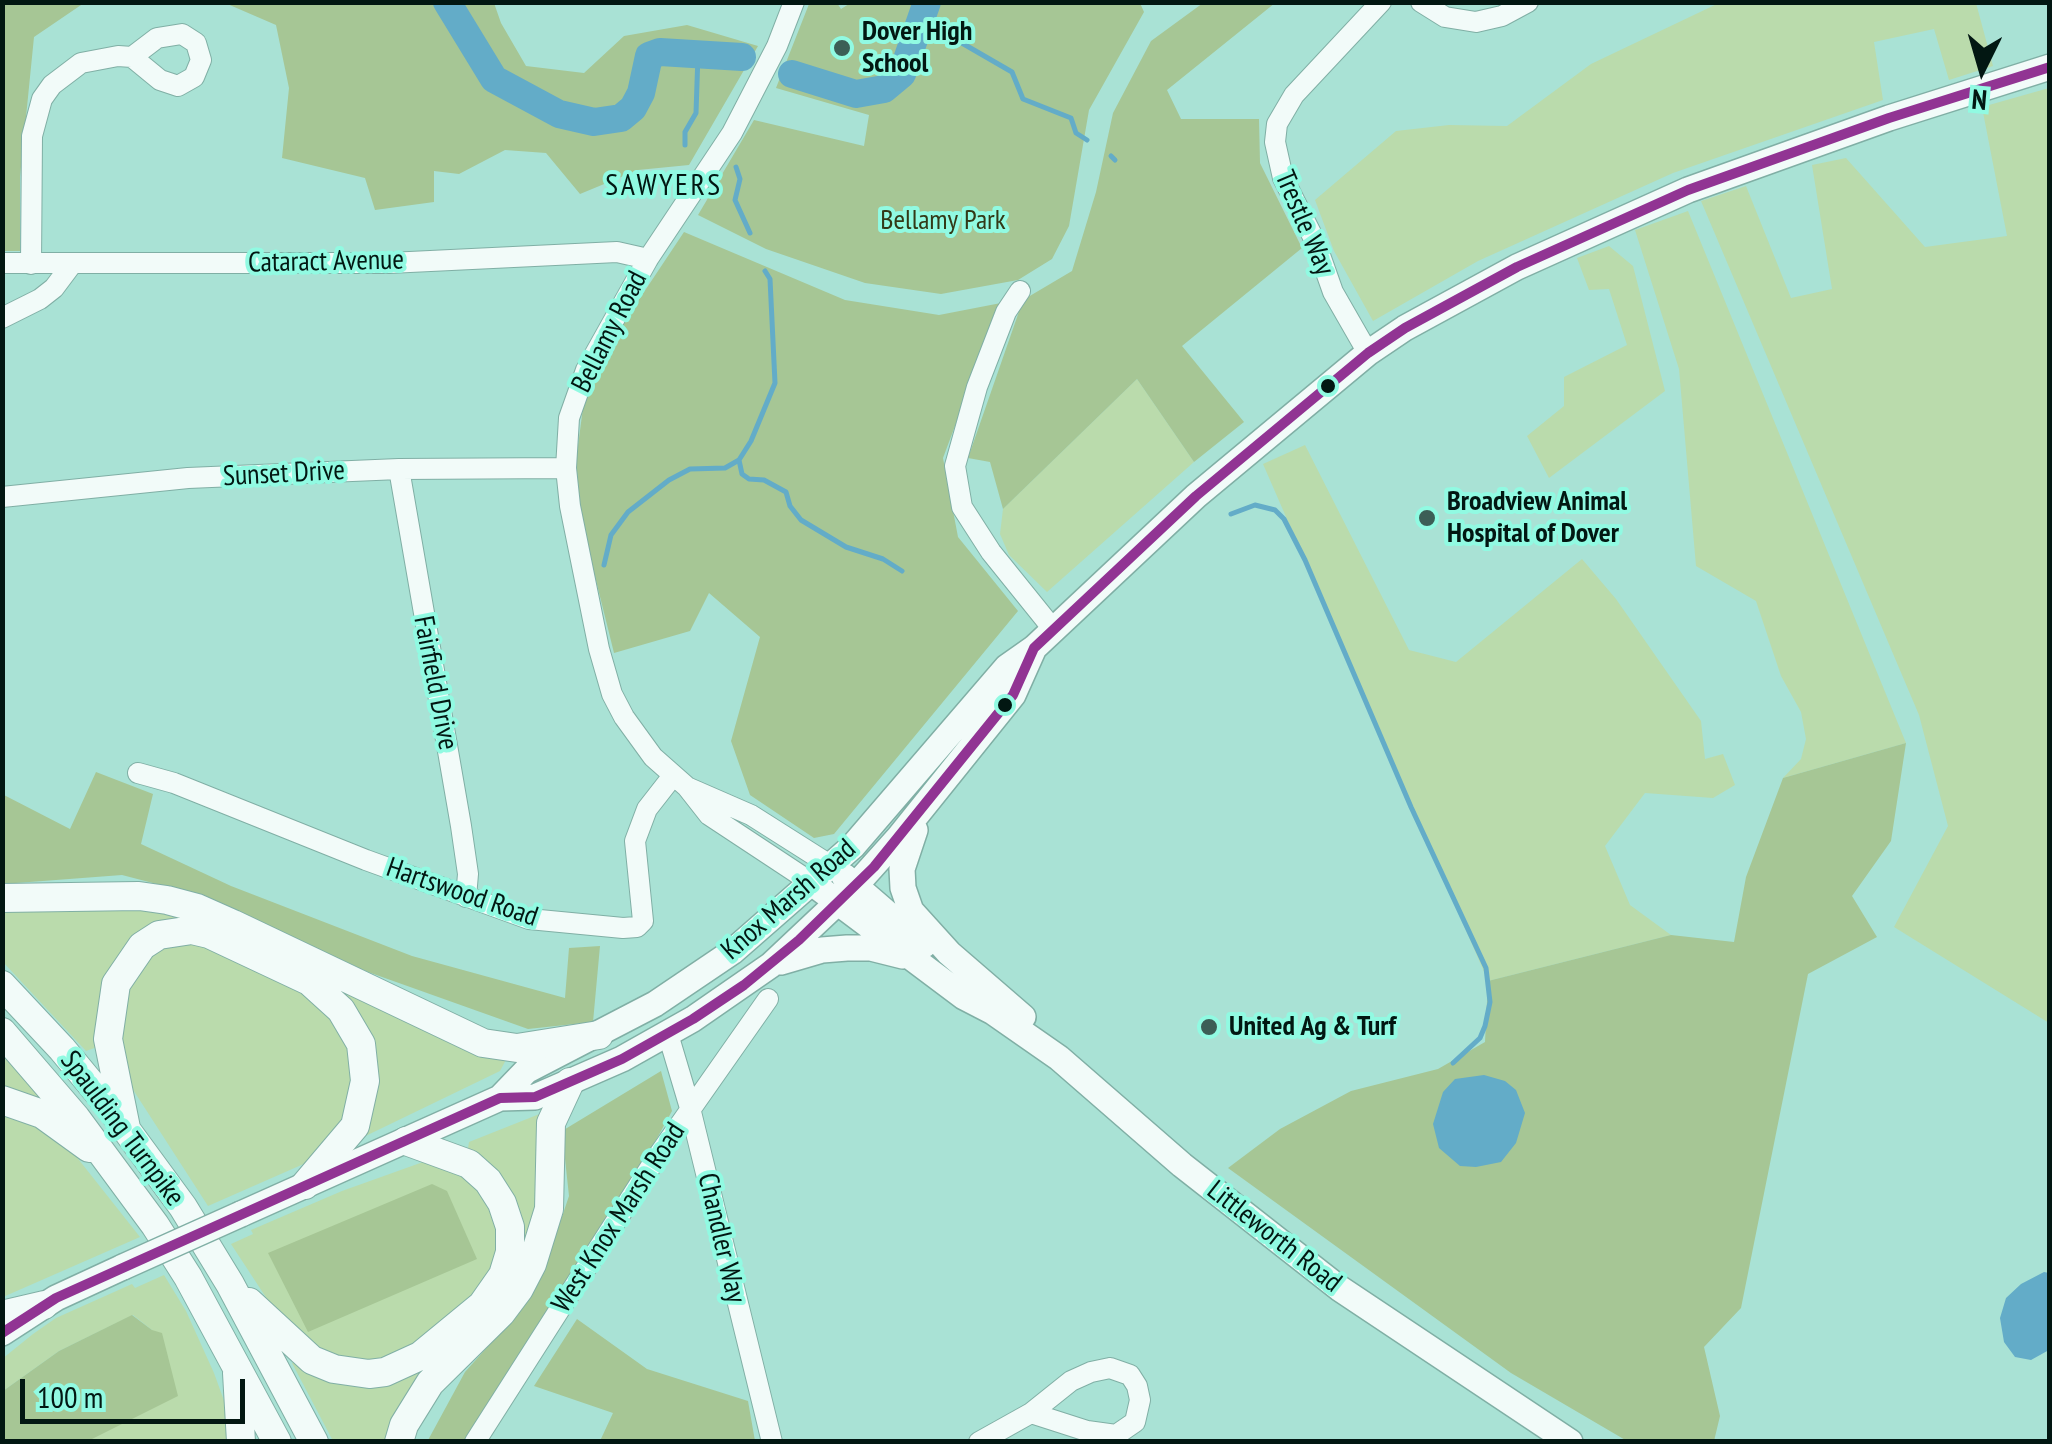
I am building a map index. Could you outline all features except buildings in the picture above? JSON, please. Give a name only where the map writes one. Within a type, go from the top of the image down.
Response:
[{"type":"highway","points":[[2,898],[138,896],[167,900],[233,924],[484,1043],[517,1048],[600,1035]]},
{"type":"highway","points":[[126,1128],[108,1040],[116,984],[142,946],[159,936],[192,930],[209,934],[309,981],[341,1010],[360,1044],[365,1081],[355,1126],[305,1185]]},
{"type":"highway","name":"Spaulding Turnpike","points":[[2,985],[62,1049],[183,1207],[230,1284],[314,1442]]},
{"type":"highway","name":"Spaulding Turnpike","points":[[2,1032],[110,1163],[171,1251],[277,1442]]},
{"type":"highway","points":[[399,1442],[404,1425],[430,1384],[501,1314],[532,1264],[549,1209],[551,1123],[570,1082]]},
{"type":"highway","points":[[2,1100],[42,1114],[110,1163]]},
{"type":"highway","points":[[230,1284],[297,1348],[312,1360],[334,1369],[385,1372],[404,1365],[440,1340],[482,1305],[497,1286],[507,1264],[510,1228],[502,1202],[479,1171],[457,1158],[406,1141]]},
{"type":"highway","points":[[2,1315],[44,1306]]},
{"type":"highway","points":[[236,1364],[242,1442]]},
{"type":"main road","name":"Knox Marsh Road","points":[[2,1333],[44,1306],[123,1267],[500,1098],[526,1072],[600,1035],[690,982],[732,952],[823,875],[1008,667],[1196,496],[1405,328],[1518,267],[1653,205],[1788,153],[2050,67]]},
{"type":"main road","name":"Knox Marsh Road","points":[[500,1098],[535,1097],[668,1034],[771,964],[847,894],[928,802],[1013,695],[1044,638]]},
{"type":"main road","points":[[928,802],[910,838],[902,869],[903,888],[911,911],[949,952],[1017,1010],[1059,1058]]},
{"type":"main road","name":"Littleworth Road","points":[[823,875],[970,986],[992,1012]]},
{"type":"main road","name":"Littleworth Road","points":[[847,894],[914,959],[964,997],[1059,1058],[1182,1164],[1339,1288],[1570,1442]]},
{"type":"main road","points":[[771,964],[822,950],[847,948],[871,948],[914,959]]},
{"type":"street","name":"Bellamy Road","points":[[794,2],[778,46],[732,133],[600,341],[575,396],[566,439],[566,468],[570,506],[605,674],[637,737],[680,782],[751,814],[823,875]]},
{"type":"street","name":"Trestle Way","points":[[1368,354],[1333,292],[1315,241],[1283,178],[1275,142],[1277,124],[1294,94],[1381,2]]},
{"type":"street","points":[[1421,2],[1446,17],[1476,22],[1528,2]]},
{"type":"street","points":[[31,264],[32,136],[42,99],[64,73],[81,63],[132,57]]},
{"type":"street","name":"Cataract Avenue","points":[[2,264],[389,262],[617,252],[648,260]]},
{"type":"street","points":[[2,318],[40,299],[72,264]]},
{"type":"street","points":[[1020,291],[1006,312],[977,388],[955,466],[962,506],[1044,638]]},
{"type":"street","name":"Sunset Drive","points":[[2,497],[188,478],[399,468],[566,468]]},
{"type":"street","name":"Fairfield Drive","points":[[399,468],[468,874],[466,897]]},
{"type":"street","name":"Hartswood Road","points":[[138,773],[174,783],[466,897],[551,923],[638,927],[643,921],[635,842],[647,809],[680,782]]},
{"type":"street","name":"West Knox Marsh Road","points":[[475,1442],[690,1108],[768,999]]},
{"type":"street","name":"Chandler Way","points":[[668,1034],[690,1108],[772,1442]]},
{"type":"street","points":[[979,1442],[1091,1372],[1110,1368],[1130,1375],[1140,1400],[1135,1422],[1116,1435],[1087,1431],[1031,1413]]},
{"type":"green space","name":"Bellamy Park","points":[[852,2],[1140,3],[1144,12],[1089,110],[1069,226],[1052,259],[1018,280],[941,294],[865,283],[766,249],[698,215],[754,120],[864,146],[869,115],[776,88],[809,4],[837,3],[841,9]]},
{"type":"green space","points":[[3,3],[84,3],[34,37],[20,177],[20,251],[3,251]]},
{"type":"green space","points":[[225,3],[494,3],[526,66],[584,73],[624,36],[687,25],[758,46],[689,165],[638,170],[580,194],[546,153],[505,150],[459,174],[434,171],[434,202],[375,210],[365,178],[282,158],[289,88],[276,25]]},
{"type":"green space","points":[[1203,3],[1275,3],[1167,90],[1181,119],[1259,119],[1260,163],[1302,248],[1182,346],[1244,422],[1194,462],[1137,379],[1003,509],[990,462],[968,458],[1023,300],[1072,271],[1096,192],[1113,113],[1151,41]]},
{"type":"green space","points":[[1719,3],[1976,3],[1993,66],[1949,80],[1934,29],[1874,42],[1883,100],[1673,173],[1478,261],[1373,321],[1334,251],[1315,200],[1396,131],[1449,125],[1507,126],[1591,64]]},
{"type":"green space","points":[[2050,88],[2049,1023],[1894,927],[1948,826],[1919,715],[1701,201],[1746,186],[1791,298],[1832,289],[1812,165],[1846,158],[1925,247],[2007,236],[1982,107]]},
{"type":"green space","points":[[1688,211],[1906,743],[1783,778],[1801,759],[1806,739],[1801,712],[1781,676],[1756,601],[1696,566],[1679,369],[1635,230]]},
{"type":"green space","points":[[684,232],[845,300],[939,315],[1001,303],[943,458],[958,537],[1018,611],[834,834],[814,838],[750,795],[731,741],[760,637],[709,593],[690,631],[614,653],[582,524],[576,461],[584,400],[610,343]]},
{"type":"green space","points":[[1609,246],[1633,266],[1665,391],[1549,478],[1527,436],[1564,406],[1564,377],[1627,345],[1609,289],[1589,290],[1577,258]]},
{"type":"green space","points":[[1137,379],[1194,462],[1047,592],[1009,555],[1000,534],[1003,509]]},
{"type":"green space","points":[[1305,445],[1409,650],[1456,662],[1582,559],[1616,599],[1701,721],[1705,759],[1723,754],[1735,785],[1713,798],[1645,793],[1605,846],[1630,905],[1671,935],[1488,981],[1263,464]]},
{"type":"green space","points":[[1906,743],[1891,841],[1852,896],[1877,937],[1808,974],[1741,1308],[1704,1347],[1720,1416],[1714,1441],[1627,1441],[1511,1373],[1228,1168],[1280,1129],[1351,1091],[1438,1069],[1485,1042],[1488,981],[1671,935],[1734,942],[1746,877],[1783,778]]},
{"type":"green space","points":[[96,772],[153,794],[141,844],[231,886],[412,956],[565,998],[569,948],[600,946],[593,1022],[528,1029],[368,972],[203,896],[122,875],[3,884],[2,794],[70,829]]},
{"type":"green space","points":[[2,909],[160,909],[508,1056],[500,1071],[349,1144],[359,1030],[213,932],[148,935],[100,1046],[86,1051],[3,962]]},
{"type":"green space","points":[[196,942],[301,989],[323,1006],[352,1053],[353,1109],[315,1159],[208,1206],[130,1085],[117,1027],[133,969],[159,948]]},
{"type":"green space","points":[[2,1055],[42,1100],[3,1094]]},
{"type":"green space","points":[[661,1071],[672,1111],[616,1213],[465,1441],[427,1442],[465,1372],[507,1325],[549,1255],[569,1196],[562,1131]]},
{"type":"green space","points":[[2,1108],[64,1141],[140,1237],[3,1297]]},
{"type":"green space","points":[[542,1113],[543,1216],[534,1249],[518,1281],[487,1321],[440,1363],[422,1386],[394,1441],[333,1441],[292,1363],[298,1359],[320,1373],[346,1381],[398,1379],[421,1368],[494,1304],[515,1264],[516,1222],[500,1183],[467,1155],[469,1142]]},
{"type":"green space","points":[[423,1162],[462,1168],[501,1216],[494,1278],[417,1353],[350,1369],[288,1331],[231,1244],[253,1234],[251,1230],[342,1191]]},
{"type":"green space","points":[[432,1184],[447,1191],[477,1259],[308,1332],[268,1253]]},
{"type":"green space","points":[[164,1275],[186,1311],[214,1373],[231,1420],[234,1441],[88,1441],[152,1330],[133,1315],[59,1351],[3,1391],[2,1359],[33,1334],[56,1318],[132,1284],[135,1288]]},
{"type":"green space","points":[[132,1315],[162,1333],[178,1396],[88,1441],[3,1441],[3,1391],[59,1351]]},
{"type":"green space","points":[[577,1319],[647,1369],[748,1401],[755,1441],[600,1441],[613,1413],[534,1386]]},
{"type":"water","points":[[1484,1075],[1505,1081],[1516,1090],[1525,1113],[1516,1143],[1501,1162],[1460,1166],[1439,1148],[1433,1124],[1443,1092],[1455,1079]]},
{"type":"water","points":[[2049,1273],[2049,1350],[2031,1360],[2015,1357],[2004,1342],[2000,1318],[2006,1298],[2021,1284]]},
{"type":"waterway","points":[[447,2],[494,79],[559,114],[594,122],[621,118],[633,108],[641,93],[649,56],[660,52],[742,57]]},
{"type":"waterway","points":[[792,74],[856,94],[884,89],[902,74],[927,2]]},
{"type":"waterway","points":[[922,20],[1012,72],[1023,99],[1071,118],[1076,133],[1087,140]]},
{"type":"waterway","points":[[685,145],[685,132],[696,113],[698,54]]},
{"type":"waterway","points":[[1111,156],[1115,160]]},
{"type":"waterway","points":[[736,167],[740,179],[735,200],[750,233]]},
{"type":"waterway","points":[[604,565],[611,535],[628,512],[690,469],[725,468],[739,460],[751,441],[775,383],[770,279],[765,271]]},
{"type":"waterway","points":[[739,460],[742,474],[749,479],[764,480],[786,492],[790,506],[801,520],[846,547],[883,559],[902,571]]},
{"type":"waterway","points":[[1231,514],[1255,505],[1275,510],[1284,519],[1486,968],[1490,1002],[1485,1026],[1480,1038],[1453,1063]]},
{"type":"transit line","points":[[2,1333],[56,1298],[500,1098],[535,1097],[622,1059],[744,985],[799,940],[874,867],[1013,695],[1034,648],[1196,496],[1368,353],[1405,328],[1517,267],[1688,190],[1889,118],[2050,67]]},
{"type":"place","name":"Dover High School","points":[[842,48]]},
{"type":"place","name":"Broadview Animal Hospital of Dover","points":[[1427,518]]},
{"type":"place","name":"United Ag & Turf","points":[[1209,1027]]},
{"type":"district","name":"SAWYERS","points":[[664,186]]}]
